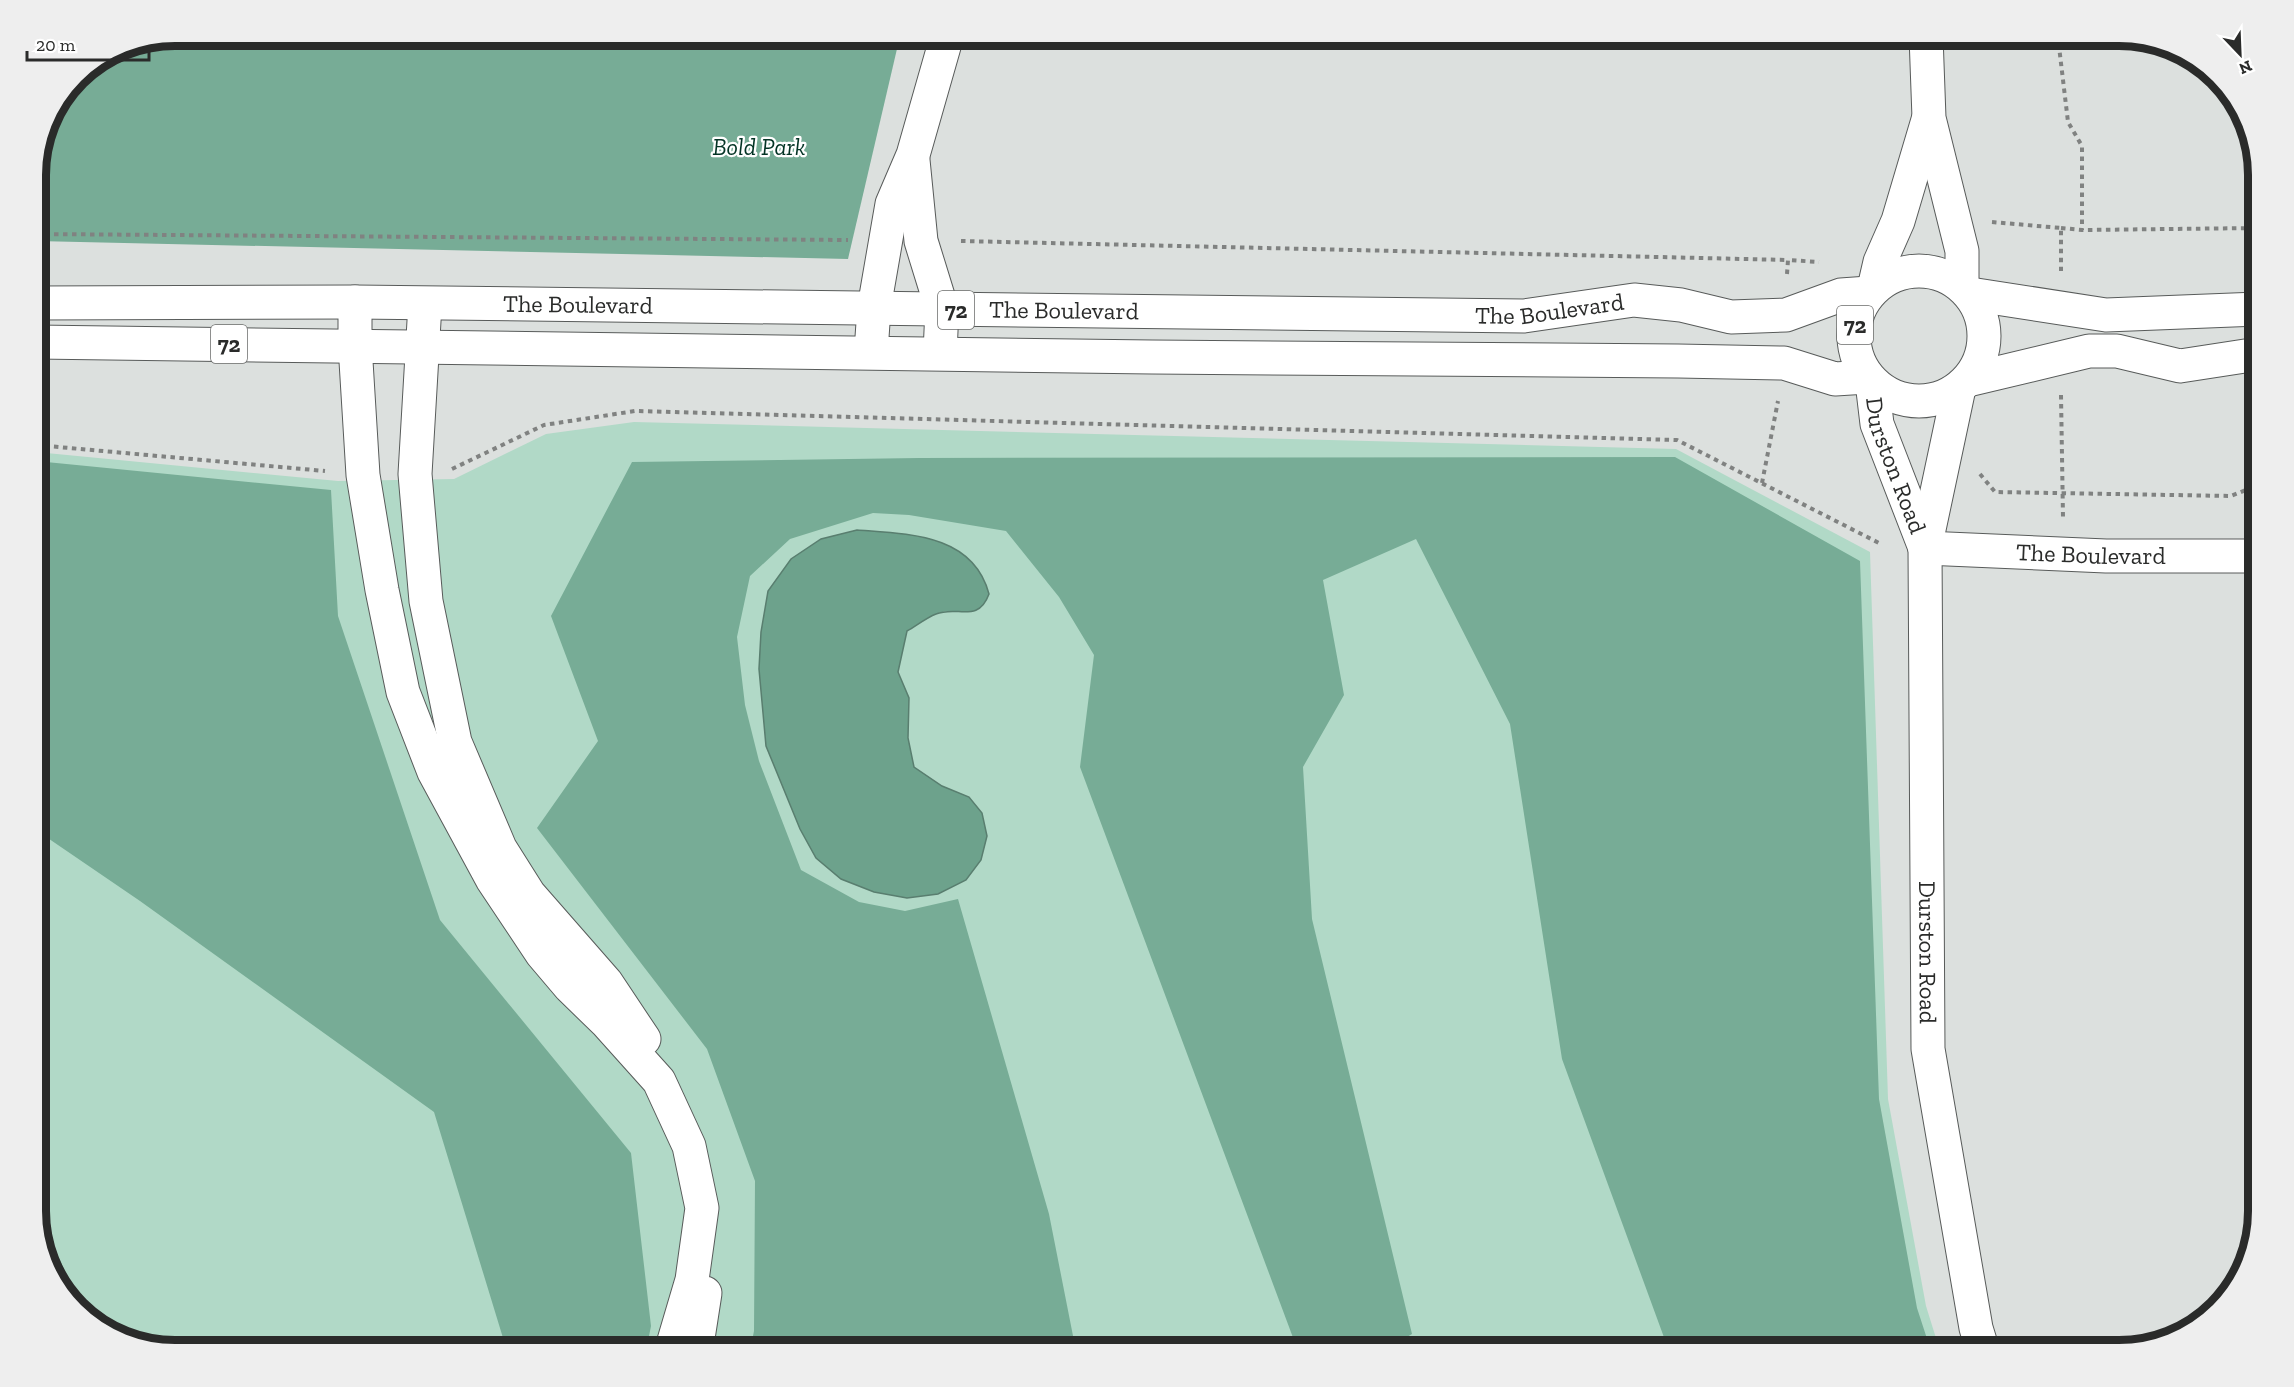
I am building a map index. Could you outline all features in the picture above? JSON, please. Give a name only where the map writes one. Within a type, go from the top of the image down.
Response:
[{"type":"main road","points":[[871,352],[874,308],[892,204],[913,155],[944,46]]},
{"type":"main road","points":[[1926,46],[1929,118],[1962,251],[1966,290],[1980,310],[1985,328],[1984,346],[1979,365],[1963,384]]},
{"type":"main road","points":[[1872,290],[1880,262],[1899,221],[1929,118]]},
{"type":"main road","points":[[913,155],[921,241],[942,309],[940,353]]},
{"type":"main road","name":"The Boulevard","points":[[47,303],[356,302],[1524,316],[1634,300],[1682,305],[1731,317],[1786,315],[1841,295],[1872,290],[1902,272],[1934,272],[1966,290],[2061,309],[2106,315],[2247,309]]},
{"type":"main road","name":"72","points":[[1869,379],[1856,356],[1853,334],[1858,312],[1872,290]]},
{"type":"main road","points":[[356,302],[355,345],[363,475],[382,590],[404,692],[434,772],[492,879],[542,954],[659,1081],[689,1146],[702,1208],[692,1280],[674,1340]]},
{"type":"main road","points":[[425,303],[415,474],[426,601],[454,742],[500,848],[529,894],[606,982],[682,1095],[702,1148],[712,1198],[708,1269],[698,1340]]},
{"type":"main road","name":"The Boulevard","points":[[47,342],[1784,363],[1835,379],[1869,379]]},
{"type":"main road","points":[[1869,379],[1891,395],[1914,402],[1937,399],[1963,384],[2090,351],[2117,351],[2180,366],[2247,356]]},
{"type":"main road","name":"Durston Road","points":[[1869,379],[1877,424],[1925,548]]},
{"type":"main road","name":"Durston Road","points":[[1963,384],[1925,548],[1928,1049],[1980,1340]]},
{"type":"main road","name":"The Boulevard","points":[[1925,548],[2106,556],[2247,556]]},
{"type":"path","points":[[2059,46],[2068,122],[2082,146],[2082,230]]},
{"type":"path","points":[[1955,221],[2082,230],[2247,228]]},
{"type":"path","points":[[2061,228],[2061,309]]},
{"type":"path","points":[[1786,315],[1788,260],[1826,262]]},
{"type":"path","points":[[2060,357],[2062,492]]},
{"type":"path","points":[[1762,483],[1784,363]]},
{"type":"path","points":[[415,474],[451,469],[544,426],[635,411],[1677,440],[1879,543]]},
{"type":"path","points":[[47,446],[363,475]]},
{"type":"path","points":[[1944,465],[1975,467],[1995,492],[2231,496],[2247,489]]},
{"type":"shaded area","points":[[634,422],[1676,449],[1870,552],[1888,1099],[1926,1306],[1937,1340],[176,1340],[142,1336],[126,1331],[97,1314],[84,1303],[64,1276],[53,1253],[47,1220],[47,453],[338,481],[454,479],[546,434]]},
{"type":"shaded area","points":[[857,530],[917,536],[954,548],[969,559],[981,574],[989,594],[979,609],[936,614],[907,631],[898,672],[909,698],[908,738],[914,767],[942,786],[969,797],[982,813],[987,836],[981,860],[966,880],[938,894],[907,898],[874,892],[841,879],[816,858],[800,829],[766,746],[759,669],[761,632],[768,591],[791,559],[821,539]]},
{"type":"green space","name":"Bold Park","points":[[176,46],[898,46],[848,259],[47,241],[47,167],[56,126],[68,104],[84,84],[104,68],[126,56],[151,49]]},
{"type":"green space","points":[[1675,457],[1860,561],[1879,1099],[1917,1308],[1927,1340],[1665,1340],[1562,1059],[1510,724],[1416,539],[1323,580],[1344,695],[1303,767],[1312,919],[1412,1334],[1402,1340],[1294,1340],[1080,767],[1094,655],[1059,597],[1006,531],[909,515],[873,513],[790,539],[750,576],[737,637],[745,705],[759,761],[801,870],[859,902],[905,911],[958,899],[1049,1214],[1074,1340],[752,1340],[755,1181],[707,1049],[537,828],[598,741],[551,616],[632,462],[919,458]]},
{"type":"green space","points":[[47,462],[331,490],[338,616],[440,920],[631,1153],[651,1326],[648,1340],[504,1340],[434,1112],[140,901],[47,838]]},
{"type":"green space","points":[[49,1236],[74,1291],[53,1253]]}]
